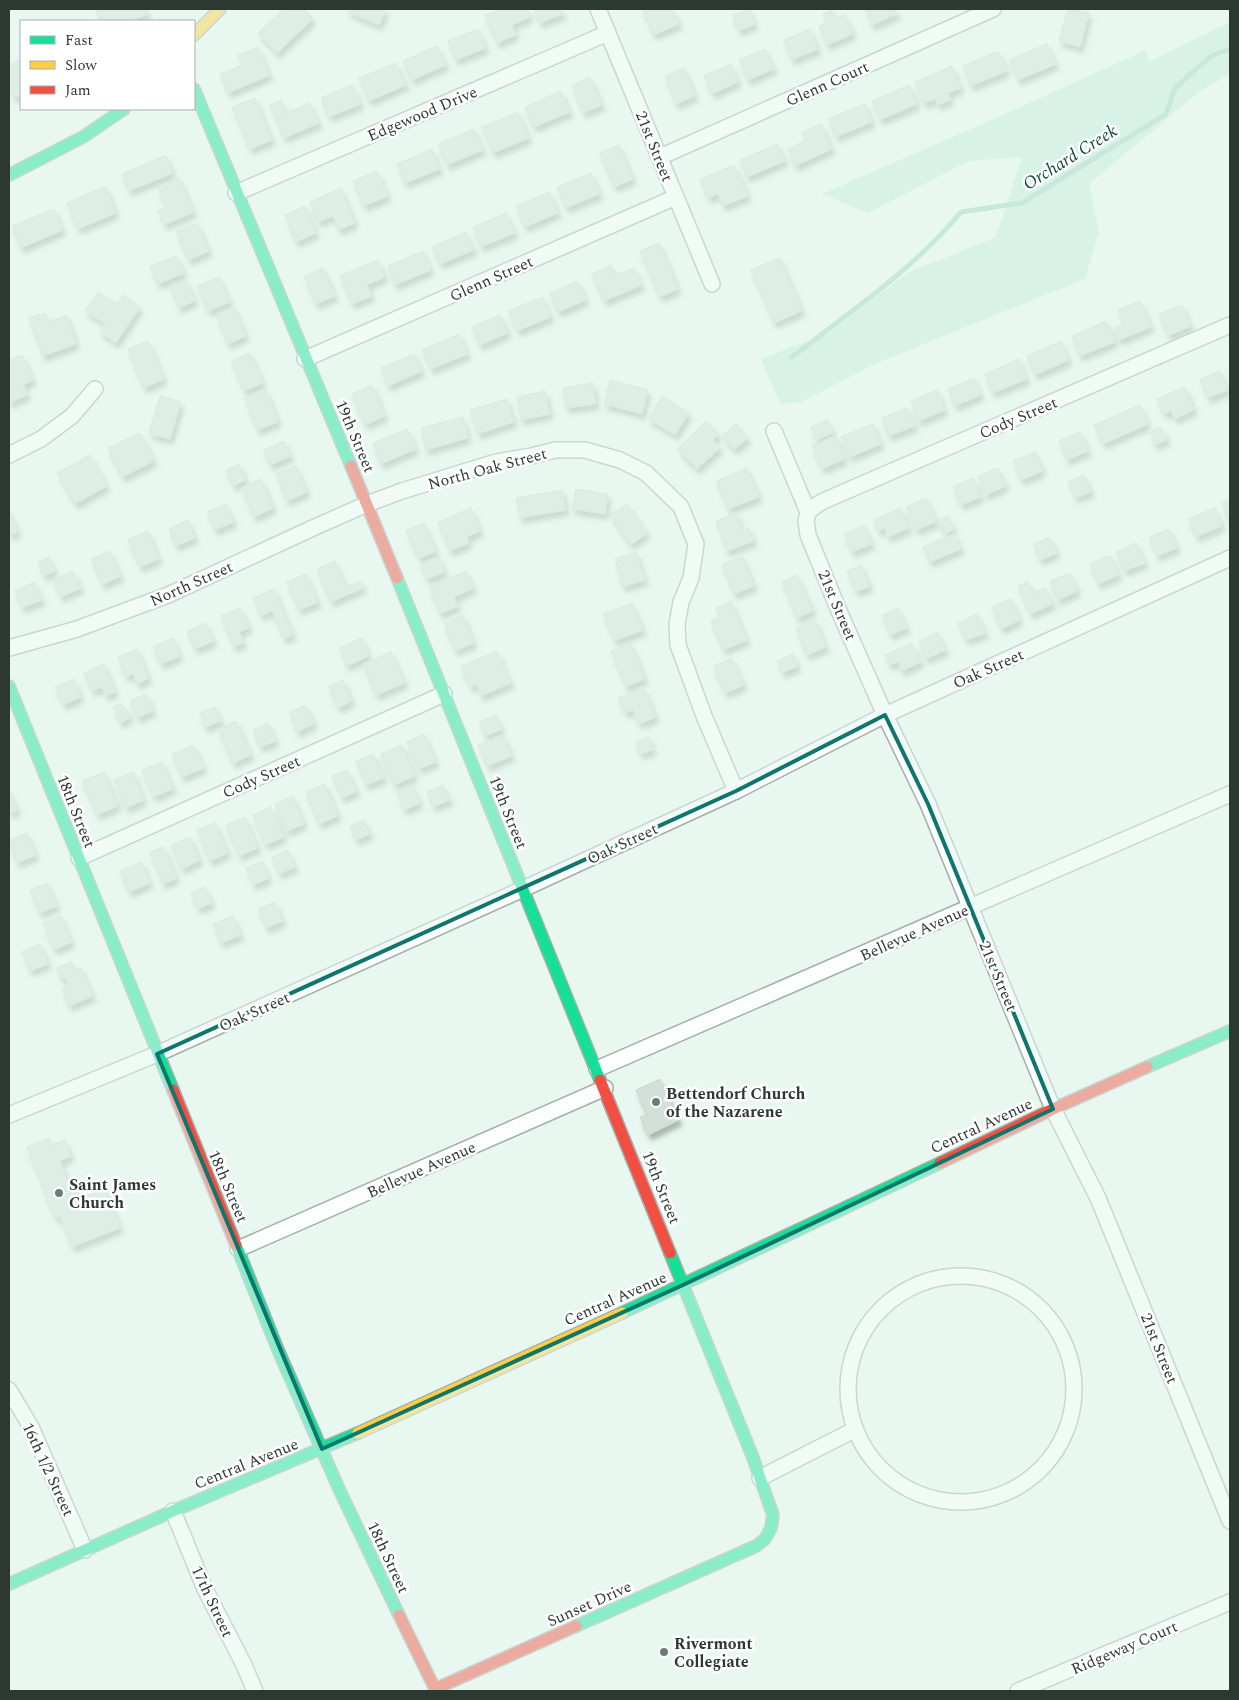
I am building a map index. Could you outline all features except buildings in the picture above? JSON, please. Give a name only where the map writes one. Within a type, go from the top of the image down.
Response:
[{"type":"street","points":[[195,34],[220,9]]},
{"type":"street","name":"21st Street","points":[[598,9],[712,284]]},
{"type":"street","name":"Glenn Court","points":[[660,157],[994,9]]},
{"type":"street","name":"Edgewood Drive","points":[[236,193],[608,33]]},
{"type":"street","name":"19th Street","points":[[195,91],[367,504],[752,1455],[772,1515],[771,1528],[765,1538],[756,1546]]},
{"type":"street","points":[[9,175],[76,142],[123,110]]},
{"type":"street","name":"Glenn Street","points":[[305,359],[676,198]]},
{"type":"street","name":"Cody Street","points":[[808,512],[828,499],[1230,324]]},
{"type":"street","points":[[9,455],[42,440],[72,416],[96,389]]},
{"type":"street","name":"21st Street","points":[[774,431],[808,512],[806,521],[808,535],[839,611],[885,715],[928,804],[1053,1109],[1098,1198],[1230,1521]]},
{"type":"street","name":"North Oak Street","points":[[367,504],[402,491],[496,462],[555,450],[585,450],[620,460],[646,473],[681,507],[696,544],[691,578],[681,602],[677,624],[678,645],[704,716],[736,791]]},
{"type":"street","name":"North Street","points":[[9,648],[77,629],[168,595],[367,504]]},
{"type":"street","name":"Oak Street","points":[[9,1116],[157,1054],[523,889],[736,791],[885,715],[1230,558]]},
{"type":"street","name":"18th Street","points":[[9,686],[278,1350],[339,1489],[435,1690]]},
{"type":"street","name":"Cody Street","points":[[79,858],[444,694]]},
{"type":"street","name":"Bellevue Avenue","points":[[597,1069],[1230,794]]},
{"type":"street","name":"Central Avenue","points":[[9,1584],[174,1510],[322,1449],[683,1285],[1053,1109],[1230,1031]]},
{"type":"street","name":"Bellevue Avenue","points":[[238,1249],[604,1088]]},
{"type":"street","points":[[955,1275],[972,1276],[1007,1285],[1030,1298],[1049,1317],[1066,1344],[1074,1376],[1073,1409],[1063,1440],[1044,1467],[1018,1487],[988,1499],[955,1502],[923,1496],[894,1481],[870,1458],[854,1430],[848,1404],[847,1377],[854,1351],[865,1327],[882,1306],[904,1291],[928,1280],[955,1275]]},
{"type":"street","name":"16th 1/2 Street","points":[[9,1390],[30,1427],[85,1550]]},
{"type":"street","points":[[760,1478],[854,1430]]},
{"type":"street","name":"17th Street","points":[[174,1510],[205,1588],[244,1665],[254,1691]]},
{"type":"street","name":"Sunset Drive","points":[[435,1690],[756,1546]]},
{"type":"street","name":"Ridgeway Court","points":[[1018,1691],[1230,1602]]},
{"type":"highlighted area","points":[[885,715],[928,804],[1053,1109],[683,1285],[322,1449],[157,1054],[736,791]]},
{"type":"green space","points":[[1230,22],[1230,74],[1200,91],[1089,184],[1099,232],[1085,279],[877,363],[801,402],[780,404],[761,359],[829,333],[907,273],[996,237],[1022,157],[969,161],[868,213],[822,194],[1146,50],[1149,62]]},
{"type":"waterway","name":"Orchard Creek","points":[[792,357],[902,271],[943,233],[961,212],[1022,203],[1166,114],[1175,88],[1211,56],[1230,49]]},
{"type":"traffic: fast","points":[[195,91],[351,466]]},
{"type":"traffic: fast","points":[[9,175],[83,137],[123,110]]},
{"type":"traffic: fast","points":[[397,578],[600,1080]]},
{"type":"traffic: fast","points":[[9,686],[173,1090]]},
{"type":"traffic: fast","points":[[1147,1067],[1230,1031]]},
{"type":"traffic: fast","points":[[622,1313],[940,1163]]},
{"type":"traffic: fast","points":[[236,1245],[278,1350],[339,1489],[399,1615]]},
{"type":"traffic: fast","points":[[576,1626],[756,1546],[765,1539],[771,1528],[773,1515],[752,1455],[670,1253]]},
{"type":"traffic: fast","points":[[9,1584],[173,1511],[358,1433]]},
{"type":"traffic: slow","points":[[195,34],[220,9]]},
{"type":"traffic: slow","points":[[358,1433],[622,1313]]},
{"type":"traffic: jam","points":[[351,466],[397,578]]},
{"type":"traffic: jam","points":[[940,1163],[1147,1067]]},
{"type":"traffic: jam","points":[[600,1080],[670,1253]]},
{"type":"traffic: jam","points":[[173,1090],[236,1245]]},
{"type":"traffic: jam","points":[[399,1615],[436,1691]]},
{"type":"traffic: jam","points":[[435,1689],[576,1626]]},
{"type":"place","name":"Bettendorf Church of the Nazarene","points":[[656,1102]]},
{"type":"place","name":"Saint James Church","points":[[59,1193]]},
{"type":"place","name":"Rivermont Collegiate","points":[[664,1652]]}]
